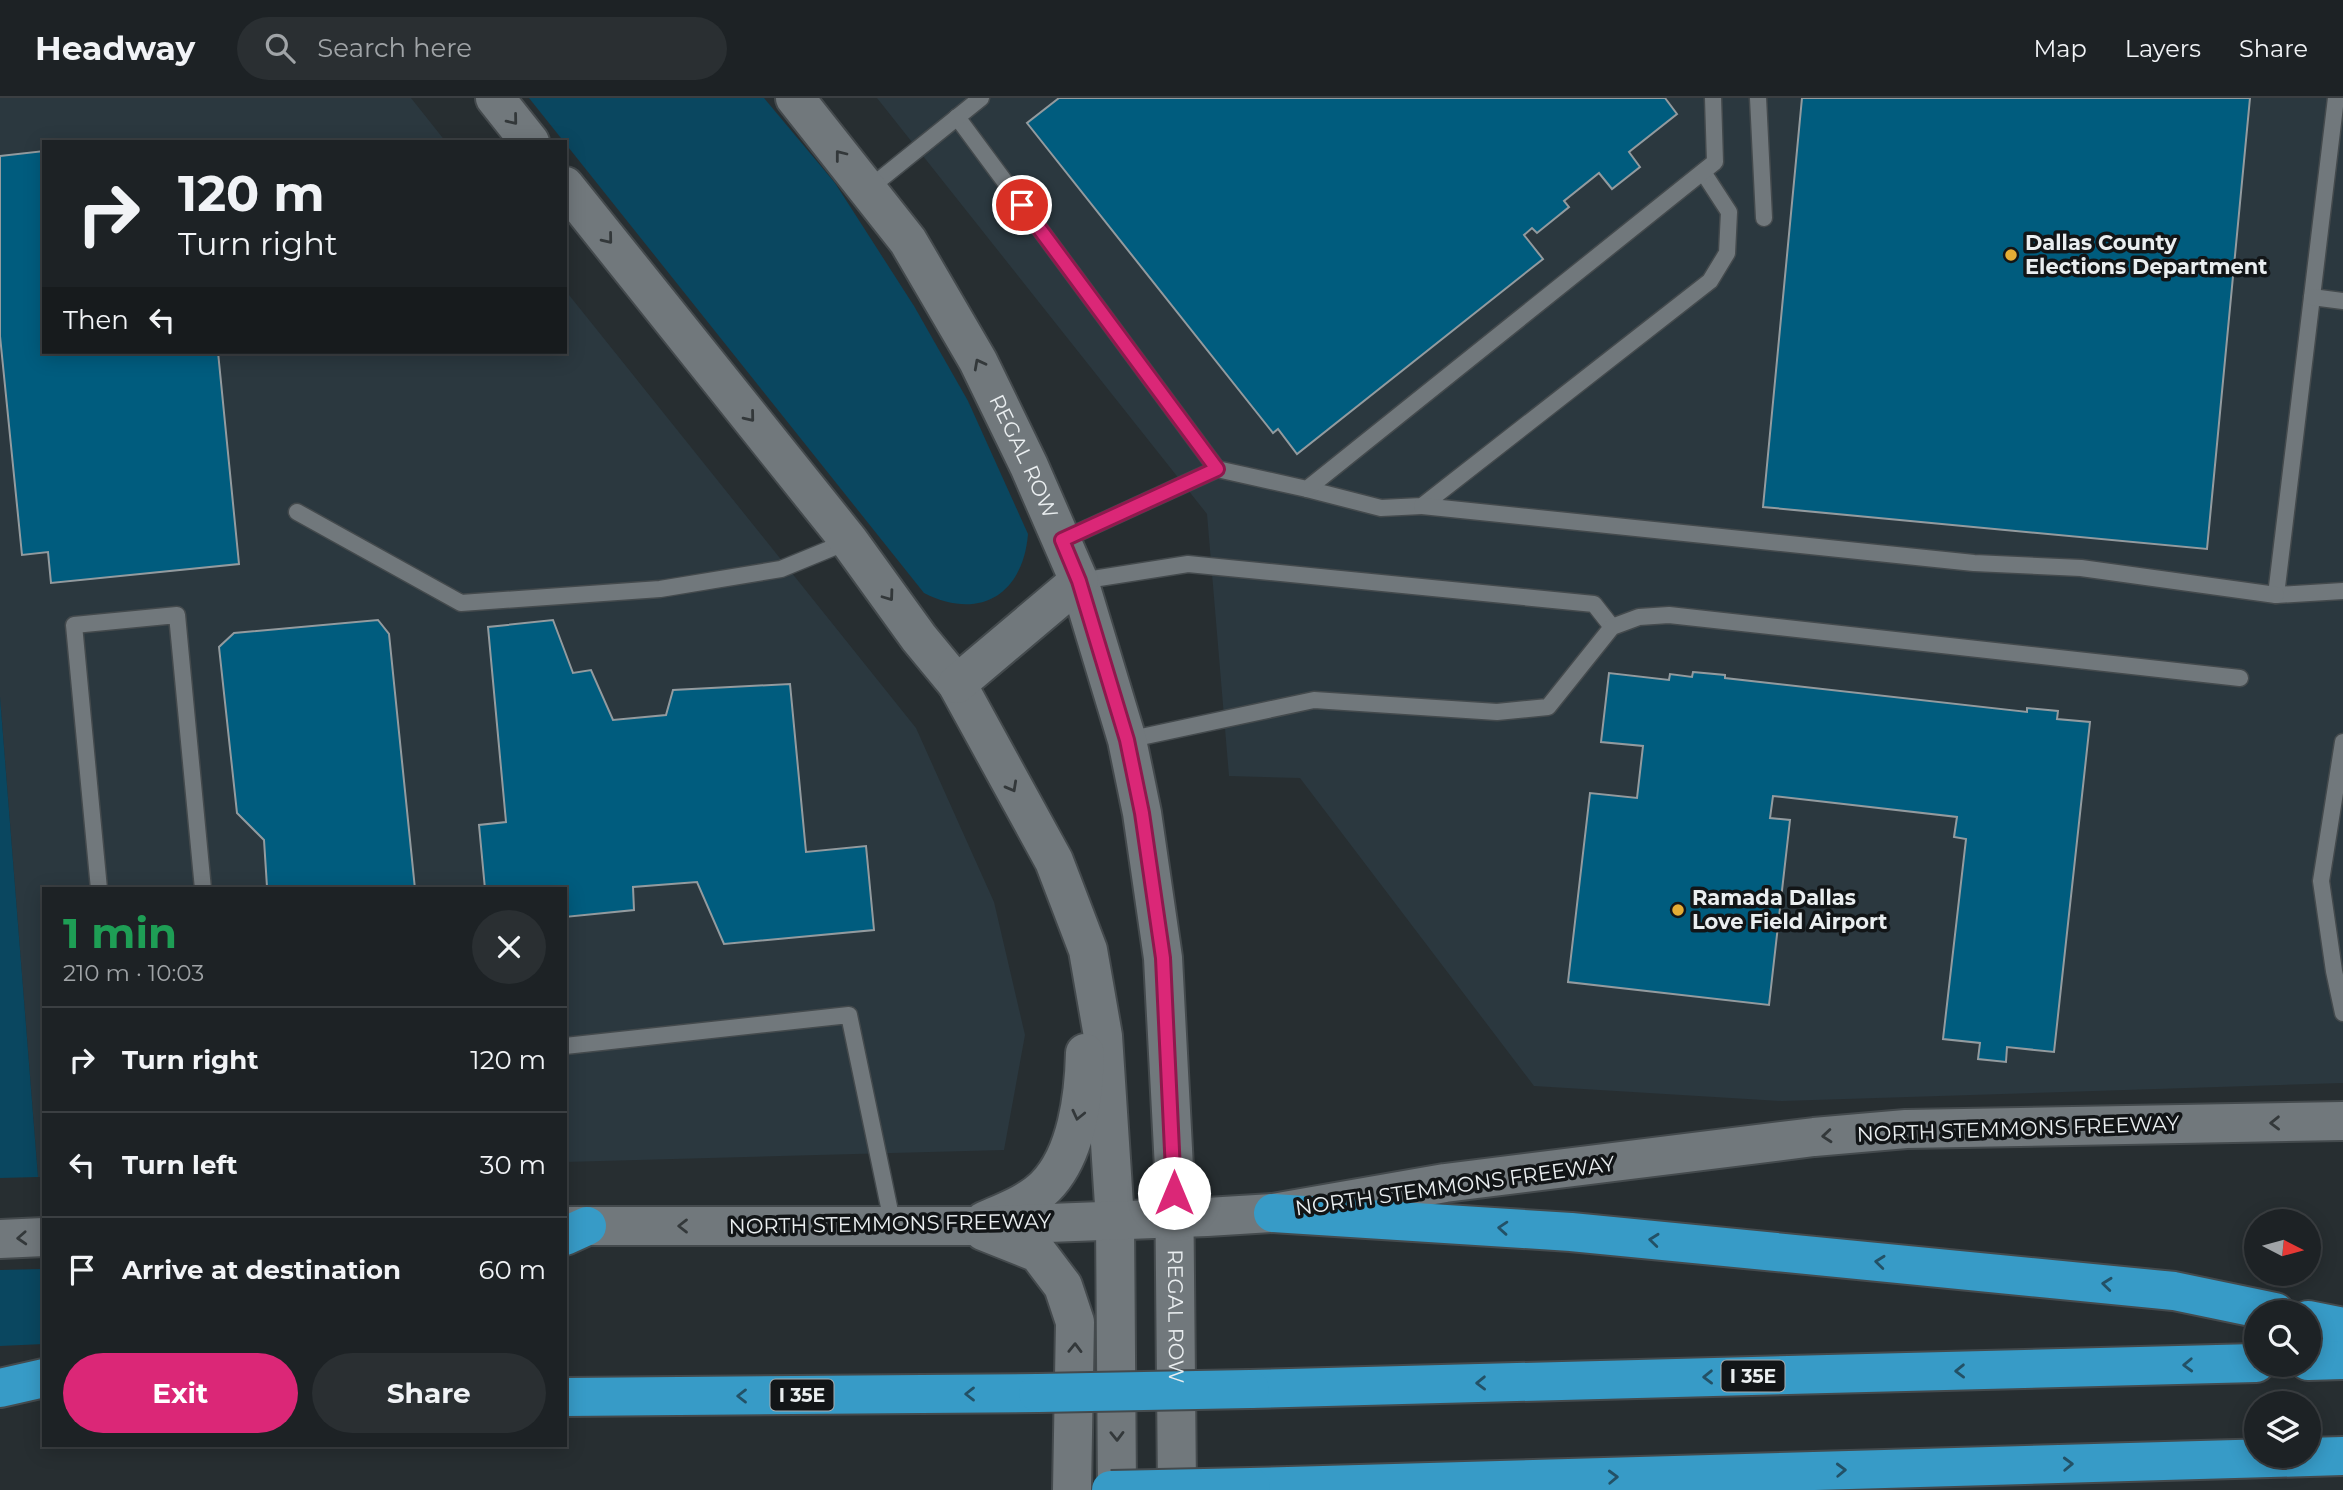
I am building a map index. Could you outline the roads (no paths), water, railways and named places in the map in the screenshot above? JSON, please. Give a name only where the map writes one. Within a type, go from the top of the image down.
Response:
[{"type":"highway","points":[[1273,1213],[1571,1232],[2147,1288],[2244,1306]]},
{"type":"highway","points":[[2321,1323],[2343,1327]]},
{"type":"highway","points":[[2321,1361],[2343,1360]]},
{"type":"highway","name":"I 35E","points":[[567,1397],[1250,1389],[2244,1363]]},
{"type":"highway","points":[[0,1388],[42,1378]]},
{"type":"highway","points":[[0,1403],[42,1403]]},
{"type":"highway","points":[[1111,1490],[2343,1456]]},
{"type":"main road","points":[[495,98],[528,140]]},
{"type":"main road","name":"REGAL ROW","points":[[806,106],[908,241],[978,361],[1029,466],[1079,581],[1127,740],[1142,813],[1163,958],[1174,1168],[1177,1490]]},
{"type":"main road","points":[[567,188],[849,541],[919,638],[957,684],[1054,861],[1088,950],[1103,1036],[1115,1220],[1117,1490]]},
{"type":"main road","points":[[957,684],[1079,581]]},
{"type":"main road","points":[[971,1226],[1019,1205],[1037,1193],[1062,1162],[1074,1130],[1084,1089],[1088,950]]},
{"type":"main road","name":"NORTH STEMMONS FREEWAY","points":[[572,1229],[971,1226],[1273,1213],[1445,1184],[1906,1129],[2343,1121]]},
{"type":"main road","points":[[971,1226],[1038,1253],[1063,1286],[1075,1322],[1072,1490]]},
{"type":"main road","points":[[0,1239],[42,1237]]},
{"type":"lane","points":[[867,190],[981,98]]},
{"type":"lane","points":[[1307,489],[1715,162],[1713,98]]},
{"type":"lane","points":[[1758,98],[1764,219]]},
{"type":"lane","points":[[2276,595],[2336,98]]},
{"type":"lane","points":[[957,117],[1217,469]]},
{"type":"lane","points":[[1422,506],[1710,281],[1727,253],[1728,212],[1703,172]]},
{"type":"lane","points":[[2312,297],[2343,301]]},
{"type":"lane","points":[[1062,540],[1217,469],[1381,508],[1422,506],[1975,563],[2081,568],[2276,595],[2343,591]]},
{"type":"lane","points":[[297,512],[461,603],[660,589],[781,569],[849,541]]},
{"type":"lane","points":[[1079,581],[1188,564],[1594,604],[1612,628]]},
{"type":"lane","points":[[99,887],[74,625],[177,615],[203,887]]},
{"type":"lane","points":[[1127,740],[1314,700],[1497,712],[1548,707],[1612,628],[1639,617],[1669,615],[2240,678]]},
{"type":"lane","points":[[2343,742],[2321,881],[2343,1013]]},
{"type":"lane","points":[[567,1046],[849,1015],[893,1226]]},
{"type":"place","name":"Dallas County Elections Department","points":[[2011,255]]},
{"type":"place","name":"Ramada Dallas Love Field Airport","points":[[1678,910]]}]
